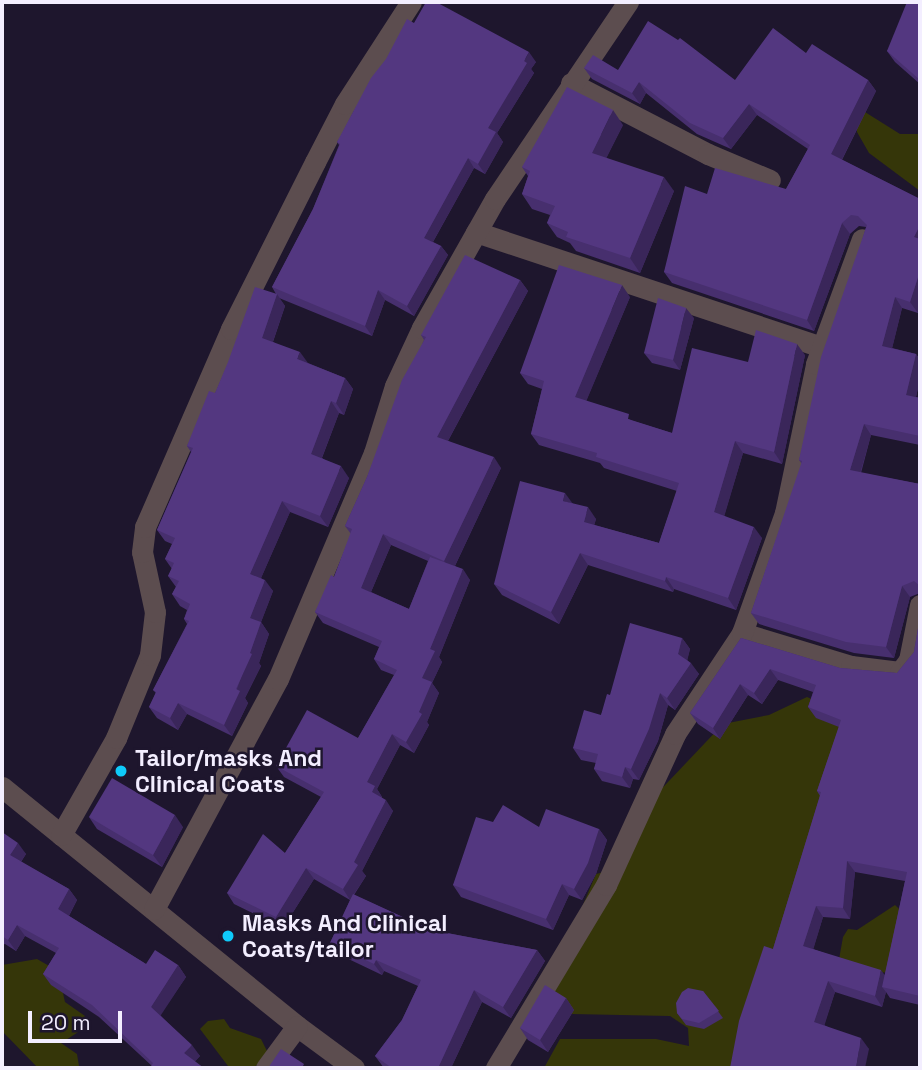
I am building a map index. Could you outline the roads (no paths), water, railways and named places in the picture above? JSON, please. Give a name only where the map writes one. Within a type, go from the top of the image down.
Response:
[{"type":"street","points":[[61,835],[116,738],[150,655],[155,612],[142,552],[145,527],[231,329],[315,162],[345,104],[411,2]]},
{"type":"street","points":[[154,909],[278,679],[374,453],[407,356],[477,232],[571,83],[628,2]]},
{"type":"street","points":[[571,83],[708,154],[770,180]]},
{"type":"street","points":[[477,232],[822,347]]},
{"type":"street","points":[[496,1068],[606,885],[675,734],[742,633],[785,513],[813,376],[862,239]]},
{"type":"street","points":[[742,633],[851,666],[900,672],[908,660],[920,605]]},
{"type":"street","points":[[4,793],[61,835],[297,1026],[354,1068]]},
{"type":"street","points":[[266,1068],[297,1026]]},
{"type":"place","name":"Tailor/masks And Clinical Coats","points":[[121,771]]},
{"type":"place","name":"Masks And Clinical Coats/tailor","points":[[228,936]]}]
